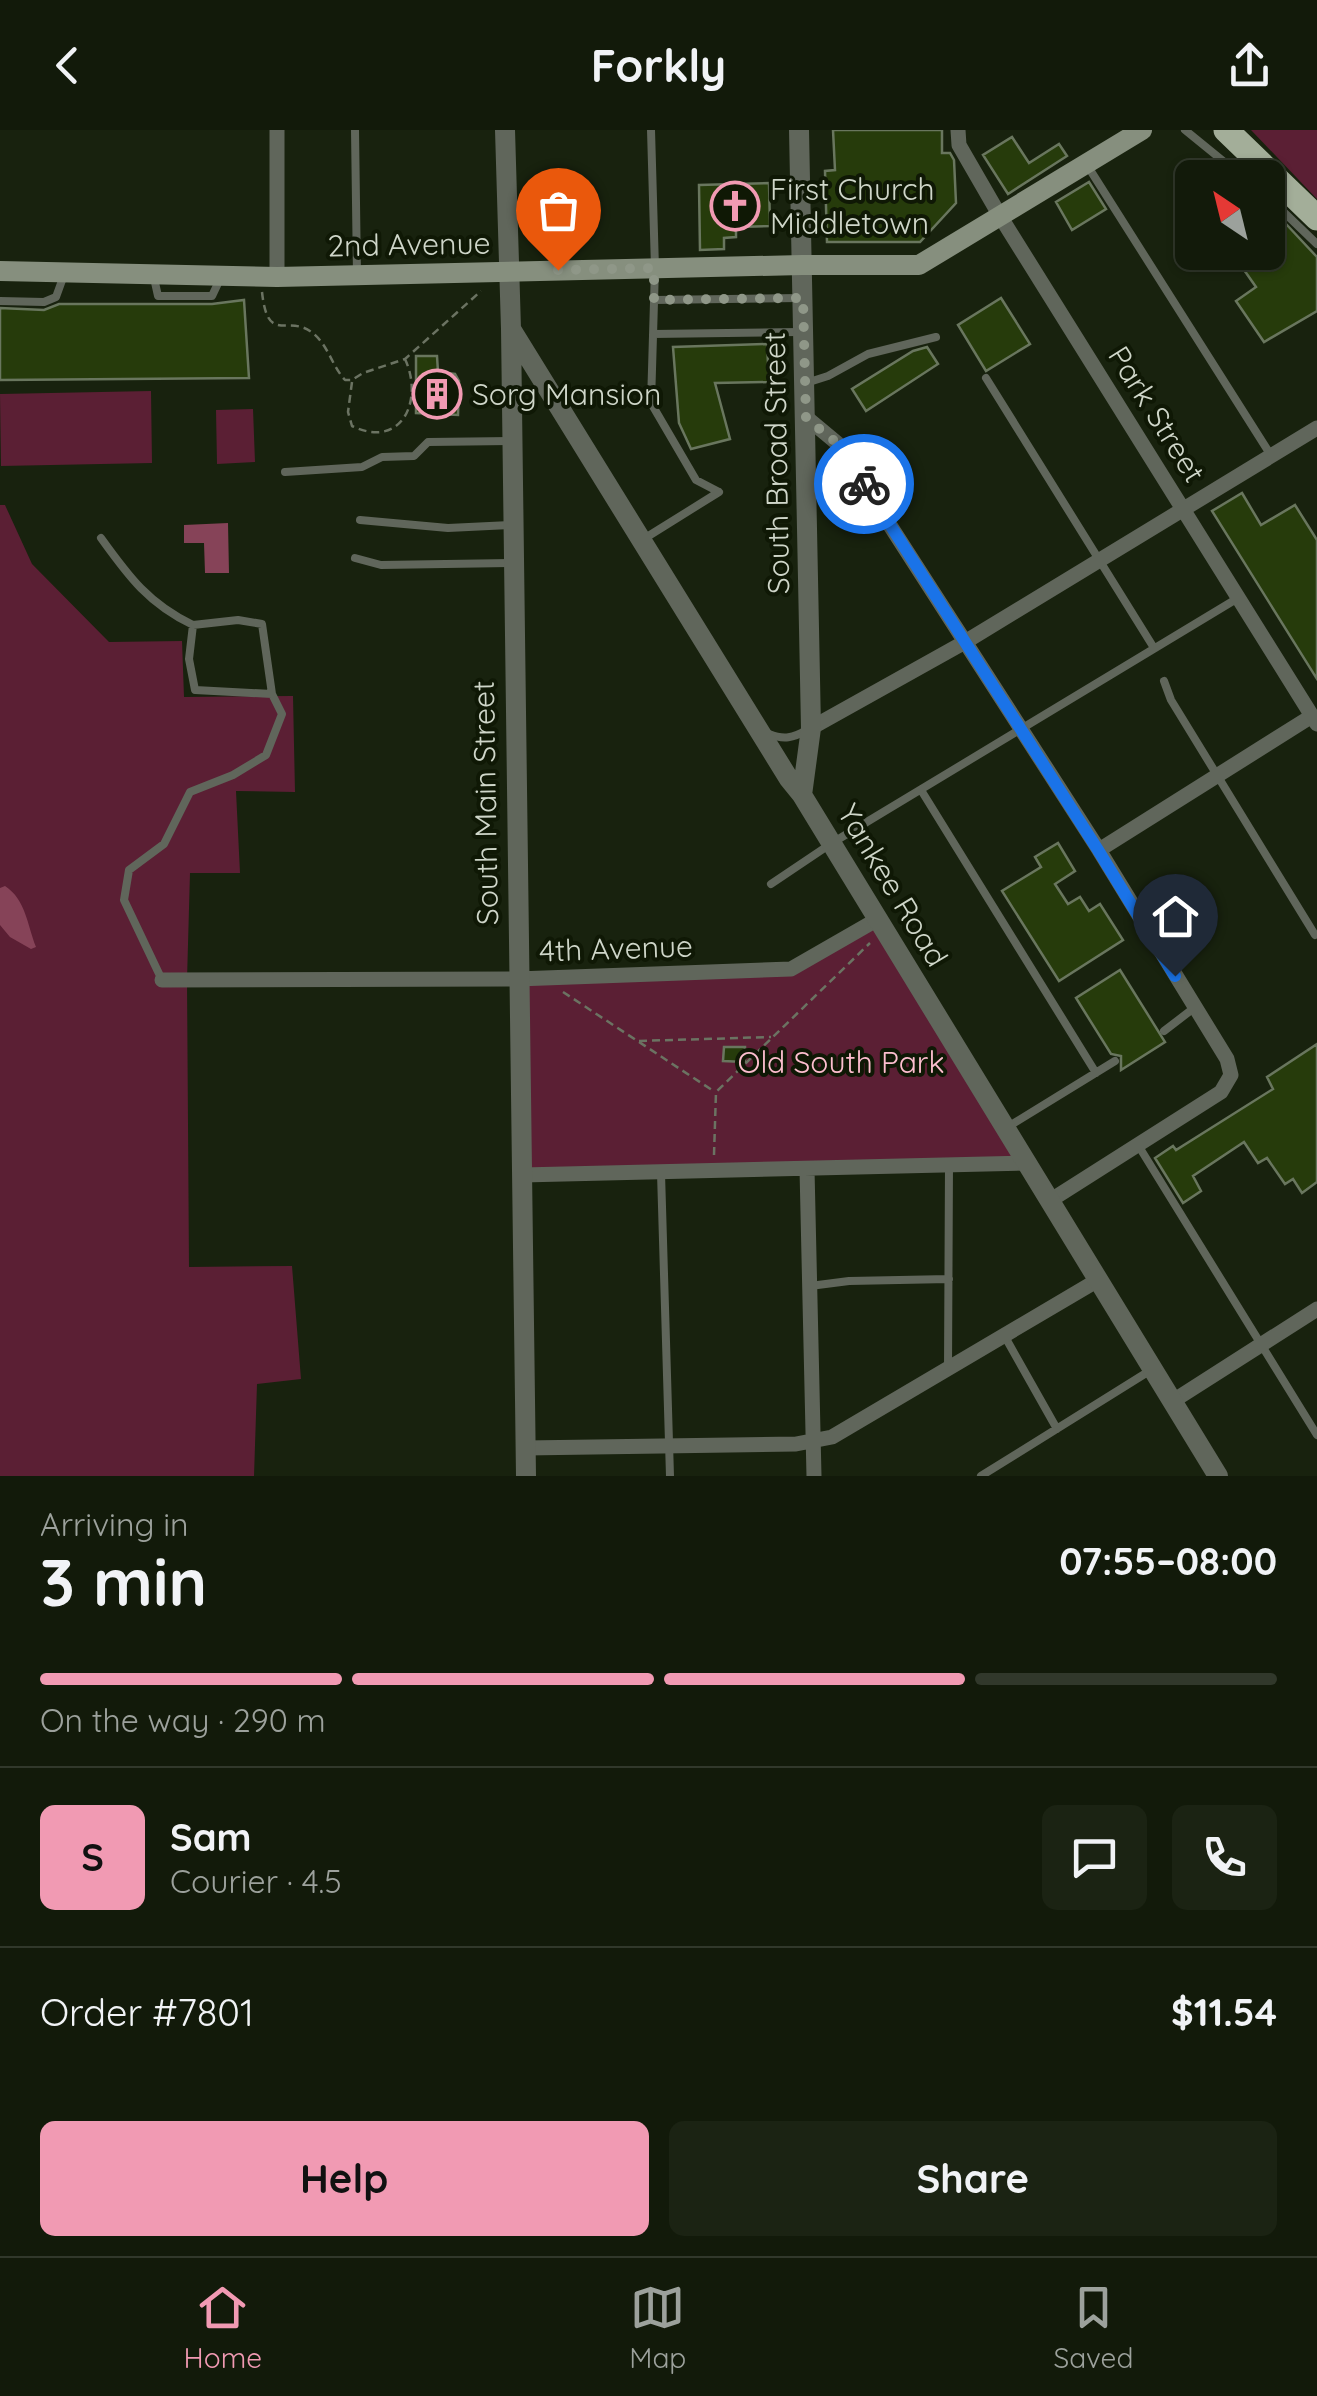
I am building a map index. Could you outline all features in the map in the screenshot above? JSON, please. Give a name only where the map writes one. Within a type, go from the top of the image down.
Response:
[{"type":"main road","name":"2nd Avenue","points":[[0,271],[222,276],[269,282],[508,271],[919,265],[1142,130]]},
{"type":"main road","points":[[1226,130],[1306,202],[1317,218]]},
{"type":"street","points":[[269,282],[276,130]]},
{"type":"street","name":"South Main Street","points":[[505,130],[526,1476]]},
{"type":"street","name":"South Broad Street","points":[[800,130],[811,728],[802,795]]},
{"type":"street","name":"Park Street","points":[[958,130],[959,145],[1000,216],[1314,720]]},
{"type":"street","name":"Yankee Road","points":[[510,329],[832,843],[1218,1476]]},
{"type":"street","points":[[806,418],[837,443],[1227,1059],[1231,1075],[1220,1092],[1051,1200]]},
{"type":"street","points":[[811,728],[964,642],[1317,428]]},
{"type":"street","points":[[1098,850],[1314,720]]},
{"type":"street","name":"4th Avenue","points":[[162,980],[517,979],[791,969],[878,918]]},
{"type":"street","points":[[522,1176],[1028,1163]]},
{"type":"street","points":[[807,1170],[814,1476]]},
{"type":"street","points":[[525,1448],[814,1443],[832,1438],[1098,1280]]},
{"type":"street","points":[[1173,1401],[1262,1342],[1314,1314]]},
{"type":"lane","points":[[355,130],[357,275]]},
{"type":"lane","points":[[642,540],[719,492],[696,480],[651,403],[654,268],[651,130]]},
{"type":"lane","points":[[1185,130],[1222,160]]},
{"type":"lane","points":[[1086,164],[1272,457]]},
{"type":"lane","points":[[1285,213],[1317,244]]},
{"type":"lane","points":[[0,301],[44,302],[56,296],[65,272]]},
{"type":"lane","points":[[654,300],[803,298]]},
{"type":"lane","points":[[653,334],[804,332]]},
{"type":"lane","points":[[806,383],[868,354],[936,337]]},
{"type":"lane","points":[[986,378],[1154,648]]},
{"type":"lane","points":[[286,472],[362,468],[382,457],[414,456],[428,442],[512,441]]},
{"type":"lane","points":[[360,520],[448,528],[512,525]]},
{"type":"lane","points":[[101,538],[136,585],[166,612],[193,625],[238,620],[262,624],[272,694],[282,714],[266,755],[233,775],[190,792],[164,844],[129,870],[124,900],[162,980]]},
{"type":"lane","points":[[355,558],[381,565],[513,562]]},
{"type":"lane","points":[[772,884],[832,843],[1238,598]]},
{"type":"lane","points":[[193,625],[189,658],[196,690],[272,694]]},
{"type":"lane","points":[[1164,681],[1316,935]]},
{"type":"lane","points":[[760,730],[780,739],[795,737],[811,728]]},
{"type":"lane","points":[[921,790],[1096,1072]]},
{"type":"lane","points":[[1164,1031],[1194,1008]]},
{"type":"lane","points":[[1006,1128],[1116,1061]]},
{"type":"lane","points":[[1138,1145],[1317,1435]]},
{"type":"lane","points":[[948,1368],[950,1165]]},
{"type":"lane","points":[[661,1173],[670,1476]]},
{"type":"lane","points":[[810,1286],[849,1280],[949,1279]]},
{"type":"lane","points":[[1004,1336],[1057,1429]]},
{"type":"lane","points":[[981,1476],[1153,1370]]},
{"type":"path","points":[[269,282],[264,311],[270,322],[280,328],[299,327],[312,332],[345,380],[405,359],[485,286]]},
{"type":"path","points":[[352,380],[348,412],[352,426],[364,432],[391,430],[405,418],[412,405],[412,375],[405,359]]},
{"type":"path","points":[[714,1172],[716,1092],[873,940],[878,918]]},
{"type":"path","points":[[562,991],[716,1092]]},
{"type":"path","points":[[638,1041],[773,1037]]},
{"type":"green space","points":[[1251,130],[1317,130],[1317,199],[1285,166],[1285,160],[1280,160]]},
{"type":"green space","points":[[151,391],[152,463],[1,466],[0,394]]},
{"type":"green space","points":[[253,409],[255,462],[217,464],[216,410]]},
{"type":"green space","points":[[0,505],[5,505],[32,564],[109,642],[182,641],[184,697],[293,696],[295,792],[236,791],[240,873],[190,873],[189,1267],[292,1266],[301,1379],[257,1384],[254,1476],[0,1476]]},
{"type":"green space","name":"Old South Park","points":[[878,919],[1028,1163],[522,1175],[517,979],[791,969]]},
{"type":"shaded area","points":[[228,523],[229,573],[205,573],[204,543],[184,543],[184,525]]},
{"type":"shaded area","points":[[5,886],[22,905],[36,947],[31,949],[10,937],[0,925],[0,888]]},
{"type":"building","points":[[833,130],[942,130],[942,153],[950,153],[954,160],[956,203],[920,242],[827,242],[825,171],[835,170]]},
{"type":"building","points":[[1012,137],[1029,163],[1059,144],[1067,156],[1008,194],[983,155]]},
{"type":"building","points":[[1089,182],[1106,209],[1072,230],[1056,202]]},
{"type":"building","name":"First Church Middletown","points":[[769,183],[770,226],[736,227],[736,237],[724,238],[724,249],[700,250],[699,185]]},
{"type":"building","points":[[1285,226],[1317,257],[1317,311],[1264,342],[1236,301],[1256,287],[1244,270],[1285,270]]},
{"type":"building","points":[[1001,298],[1030,344],[986,371],[958,325]]},
{"type":"building","points":[[244,300],[249,378],[0,380],[0,308],[44,310],[59,304],[212,304]]},
{"type":"building","points":[[767,344],[769,382],[715,383],[730,439],[691,449],[679,423],[673,347]]},
{"type":"building","points":[[927,347],[938,364],[866,411],[852,389],[913,351]]},
{"type":"building","name":"Sorg Mansion","points":[[416,356],[437,356],[438,372],[455,374],[459,381],[458,415],[416,413]]},
{"type":"building","points":[[1242,493],[1261,525],[1295,505],[1317,540],[1317,679],[1212,511]]},
{"type":"building","points":[[1058,843],[1075,871],[1055,884],[1068,904],[1080,897],[1089,911],[1100,904],[1123,940],[1059,981],[1002,891],[1041,867],[1035,857]]},
{"type":"building","points":[[1120,970],[1165,1042],[1121,1070],[1121,1056],[1111,1054],[1076,998]]},
{"type":"building","points":[[1317,1044],[1317,1182],[1302,1193],[1293,1179],[1285,1184],[1267,1158],[1258,1163],[1244,1142],[1193,1176],[1201,1191],[1183,1203],[1155,1158],[1173,1146],[1176,1150],[1273,1089],[1267,1077]]},
{"type":"building","points":[[724,1047],[745,1047],[745,1062],[723,1061]]},
{"type":"way so far","points":[[558,270],[654,268],[654,300],[803,298],[806,418],[837,443],[864,484]]},
{"type":"place","name":"First Church Middletown","points":[[735,206]]},
{"type":"place","name":"Sorg Mansion","points":[[437,394]]},
{"type":"route","points":[[864,484],[1175,976]]}]
